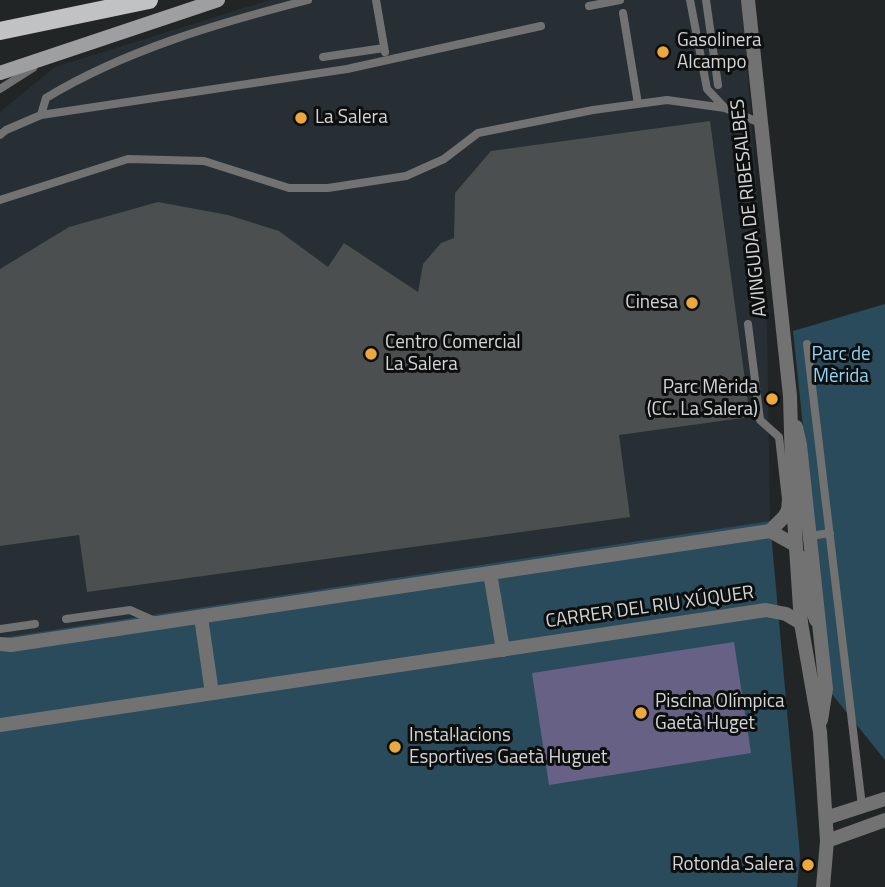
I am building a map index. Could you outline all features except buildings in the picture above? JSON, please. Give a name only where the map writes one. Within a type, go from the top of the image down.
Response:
[{"type":"main road","points":[[0,31],[149,0]]},
{"type":"main road","points":[[0,73],[218,0]]},
{"type":"street","name":"AVINGUDA DE RIBESALBES","points":[[749,3],[790,402],[793,502],[789,522],[795,545],[801,623],[820,732],[827,841],[823,887]]},
{"type":"street","name":"AVINGUDA DE RIBESALBES","points":[[790,402],[800,445],[826,689],[820,732]]},
{"type":"street","name":"AVINGUDA DE RIBESALBES","points":[[789,522],[802,543],[807,595],[820,628]]},
{"type":"street","points":[[4,647],[770,531],[789,522]]},
{"type":"street","points":[[770,531],[795,545]]},
{"type":"street","points":[[489,573],[503,650]]},
{"type":"street","name":"CARRER DEL RIU XÚQUER","points":[[0,725],[766,610],[786,614],[801,623]]},
{"type":"street","points":[[201,617],[212,693]]},
{"type":"street","points":[[826,818],[885,799]]},
{"type":"street","points":[[827,841],[885,820]]},
{"type":"lane","points":[[41,115],[46,98],[112,64],[198,32],[308,0]]},
{"type":"lane","points":[[376,0],[386,61]]},
{"type":"lane","points":[[589,6],[620,0]]},
{"type":"lane","points":[[690,0],[706,89],[725,108]]},
{"type":"lane","points":[[706,0],[718,85]]},
{"type":"lane","points":[[623,13],[638,104]]},
{"type":"lane","points":[[0,135],[41,115],[346,69],[541,26]]},
{"type":"lane","points":[[0,89],[21,74],[76,48]]},
{"type":"lane","points":[[323,57],[384,48]]},
{"type":"lane","points":[[0,200],[128,159],[205,162],[289,188],[328,188],[406,176],[444,159],[478,133],[593,110],[667,100],[725,108],[761,123]]},
{"type":"lane","points":[[748,324],[760,420],[779,437],[789,522]]},
{"type":"lane","points":[[807,344],[862,806]]},
{"type":"lane","points":[[780,449],[791,469]]},
{"type":"lane","points":[[810,536],[830,533]]},
{"type":"lane","points":[[66,620],[130,610],[160,623]]},
{"type":"lane","points":[[0,629],[36,624]]},
{"type":"shaded area","points":[[270,0],[742,0],[767,327],[770,521],[0,638],[0,112],[55,67]]},
{"type":"shaded area","name":"Piscina Olímpica Gaetà Huget","points":[[734,642],[751,753],[549,785],[532,673]]},
{"type":"green space","name":"Parc de Mèrida","points":[[885,304],[885,760],[831,693],[793,331]]},
{"type":"green space","name":"Instal·lacions Esportives Gaetà Huguet","points":[[770,521],[800,856],[797,887],[0,887],[0,638]]},
{"type":"place","name":"Gasolinera Alcampo","points":[[663,52]]},
{"type":"place","name":"La Salera","points":[[301,118]]},
{"type":"place","name":"Cinesa","points":[[692,303]]},
{"type":"place","name":"Centro Comercial La Salera","points":[[371,354]]},
{"type":"place","name":"Parc Mèrida (CC. La Salera)","points":[[772,399]]},
{"type":"place","name":"Piscina Olímpica Gaetà Huget","points":[[641,713]]},
{"type":"place","name":"Instal·lacions Esportives Gaetà Huguet","points":[[395,747]]},
{"type":"place","name":"Rotonda Salera","points":[[808,865]]}]
